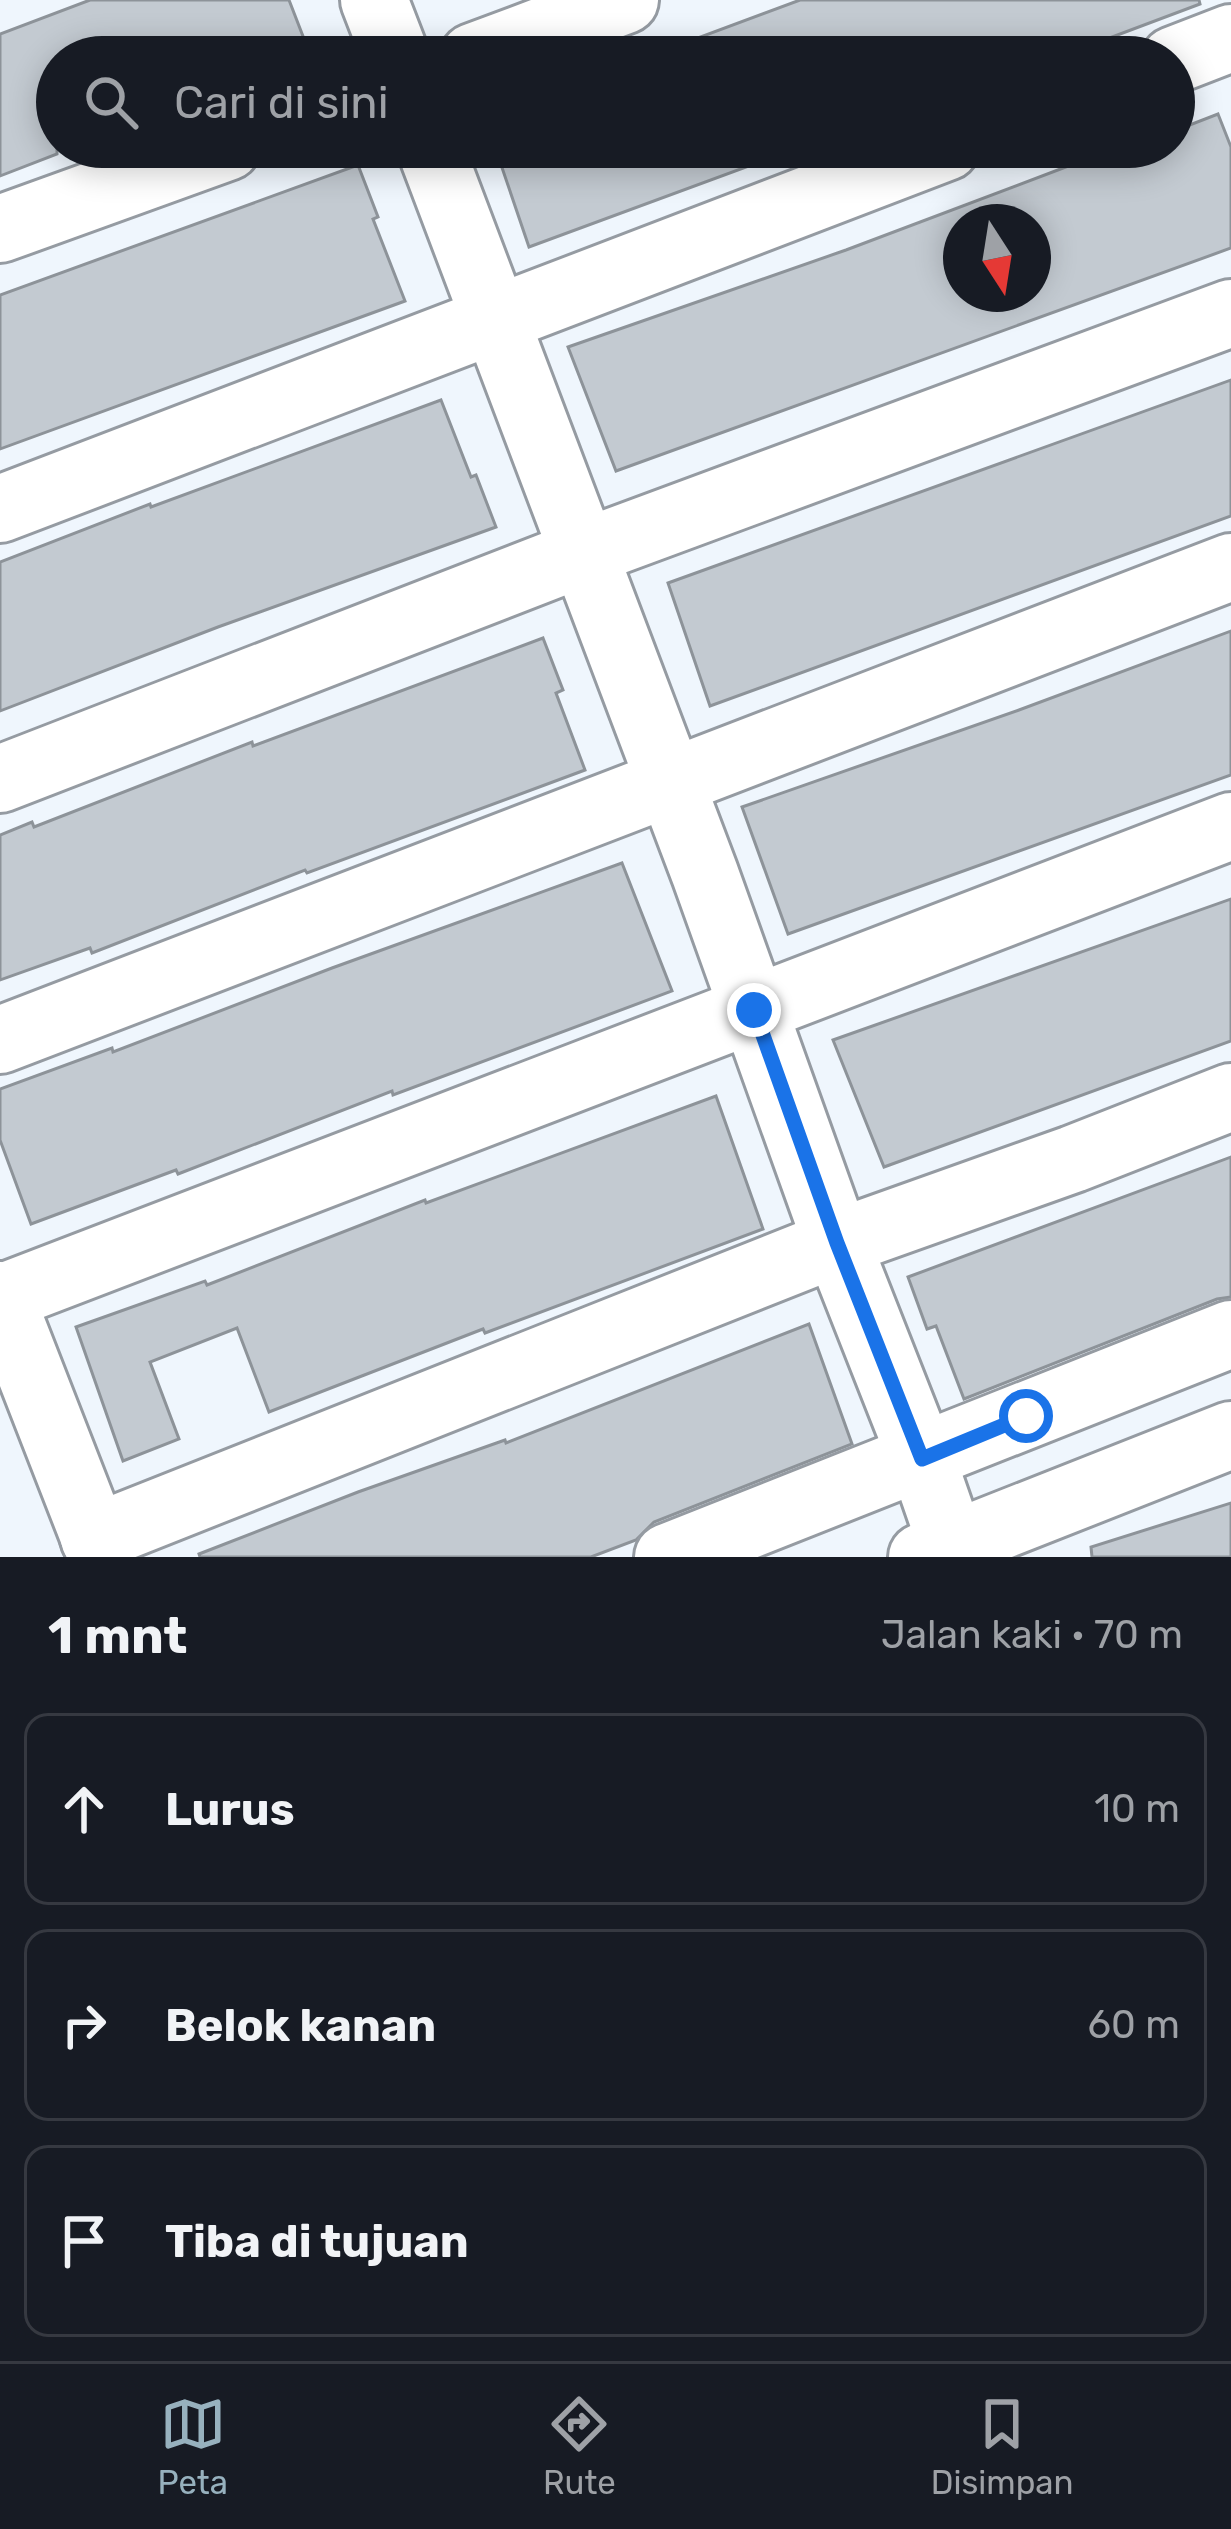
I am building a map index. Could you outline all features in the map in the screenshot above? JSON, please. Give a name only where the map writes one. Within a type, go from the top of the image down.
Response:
[{"type":"street","points":[[374,0],[388,36]]},
{"type":"street","points":[[529,36],[625,0]]},
{"type":"street","points":[[1195,52],[1231,38]]},
{"type":"street","points":[[0,229],[169,168]]},
{"type":"street","points":[[438,168],[670,781],[837,1243],[922,1459],[943,1553],[1231,1436],[1212,1340],[922,1459],[668,1557]]},
{"type":"street","points":[[0,509],[891,168]]},
{"type":"street","points":[[0,779],[583,553],[1231,313]]},
{"type":"street","points":[[0,1040],[1231,567]]},
{"type":"street","points":[[1231,826],[0,1297],[28,1440],[98,1548],[837,1243],[1231,1097]]},
{"type":"building","points":[[90,0],[289,0],[303,36],[36,36],[36,162],[0,176],[0,34]]},
{"type":"building","points":[[800,0],[1199,0],[1200,4],[1115,36],[703,36]]},
{"type":"building","points":[[1218,114],[1231,147],[1231,248],[616,471],[568,347],[943,213],[943,312],[1051,312],[1051,204],[968,204],[1063,168],[1195,168],[1195,123]]},
{"type":"building","points":[[359,168],[405,301],[0,449],[0,295]]},
{"type":"building","points":[[502,168],[743,168],[529,247]]},
{"type":"building","points":[[1231,380],[1231,516],[710,706],[668,583]]},
{"type":"building","points":[[441,400],[496,527],[0,711],[0,562]]},
{"type":"building","points":[[1231,631],[1231,775],[788,934],[742,807]]},
{"type":"building","points":[[543,638],[563,690],[556,693],[585,770],[305,870],[92,953],[90,948],[0,980],[0,835],[32,822],[34,827],[252,742],[253,746]]},
{"type":"building","points":[[622,863],[672,991],[31,1224],[0,1140],[0,1089],[112,1048],[113,1052]]},
{"type":"building","points":[[1231,899],[1231,1041],[884,1167],[833,1040]]},
{"type":"building","points":[[716,1096],[763,1229],[269,1412],[237,1328],[150,1362],[179,1439],[123,1461],[76,1327],[205,1281],[207,1285],[425,1200]]},
{"type":"building","points":[[1231,1157],[1231,1297],[964,1399],[936,1326],[927,1329],[908,1277]]},
{"type":"building","points":[[809,1324],[852,1444],[654,1522],[636,1540],[591,1557],[200,1557],[358,1492],[506,1443]]},
{"type":"building","points":[[1231,1503],[1231,1557],[1092,1557],[1091,1547]]},
{"type":"route","points":[[754,1010],[837,1243],[922,1459],[1026,1416]]}]
